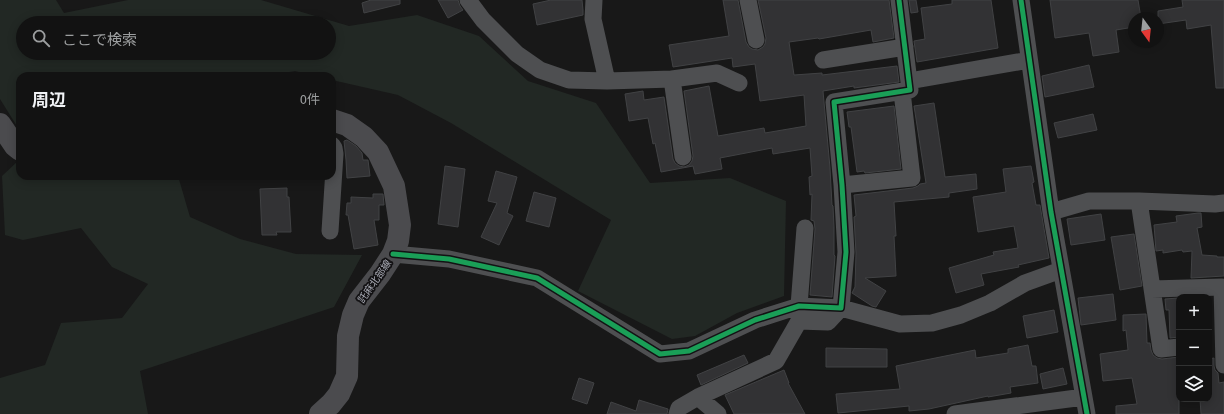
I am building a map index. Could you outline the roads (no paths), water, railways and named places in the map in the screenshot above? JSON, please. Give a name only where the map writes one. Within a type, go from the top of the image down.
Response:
[{"type":"main road","name":"託麻北部線","points":[[320,414],[332,404],[339,394],[347,376],[348,336],[352,315],[359,300],[380,274],[393,254],[398,241],[400,225],[394,186],[378,152],[364,137],[347,125],[336,121]]},
{"type":"main road","points":[[0,124],[16,147]]},
{"type":"street","points":[[468,0],[483,20],[516,54],[540,70],[569,80],[606,81],[672,79],[717,73],[739,83]]},
{"type":"street","points":[[594,0],[594,19],[606,81]]},
{"type":"street","points":[[748,0],[756,40]]},
{"type":"street","points":[[842,185],[912,178],[905,86],[905,47],[899,0]]},
{"type":"street","points":[[1021,0],[1051,212],[1087,414]]},
{"type":"street","points":[[823,60],[905,47]]},
{"type":"street","points":[[677,414],[679,408],[698,397],[776,361],[799,321],[828,322],[841,308],[846,252],[842,185],[834,102],[1029,60]]},
{"type":"street","points":[[672,79],[683,157]]},
{"type":"street","points":[[330,231],[333,180]]},
{"type":"street","points":[[1051,212],[1089,201],[1224,203]]},
{"type":"street","points":[[1139,202],[1161,349],[1176,347]]},
{"type":"street","points":[[799,306],[804,228]]},
{"type":"street","points":[[393,254],[449,259],[537,278],[660,354],[689,351],[755,320],[799,306],[841,308],[900,324],[932,323],[961,315],[990,303],[1025,283],[1061,270]]},
{"type":"street","points":[[1152,289],[1222,287],[1216,344],[1224,364]]},
{"type":"street","points":[[698,397],[718,414]]},
{"type":"street","points":[[955,414],[1084,397]]}]
